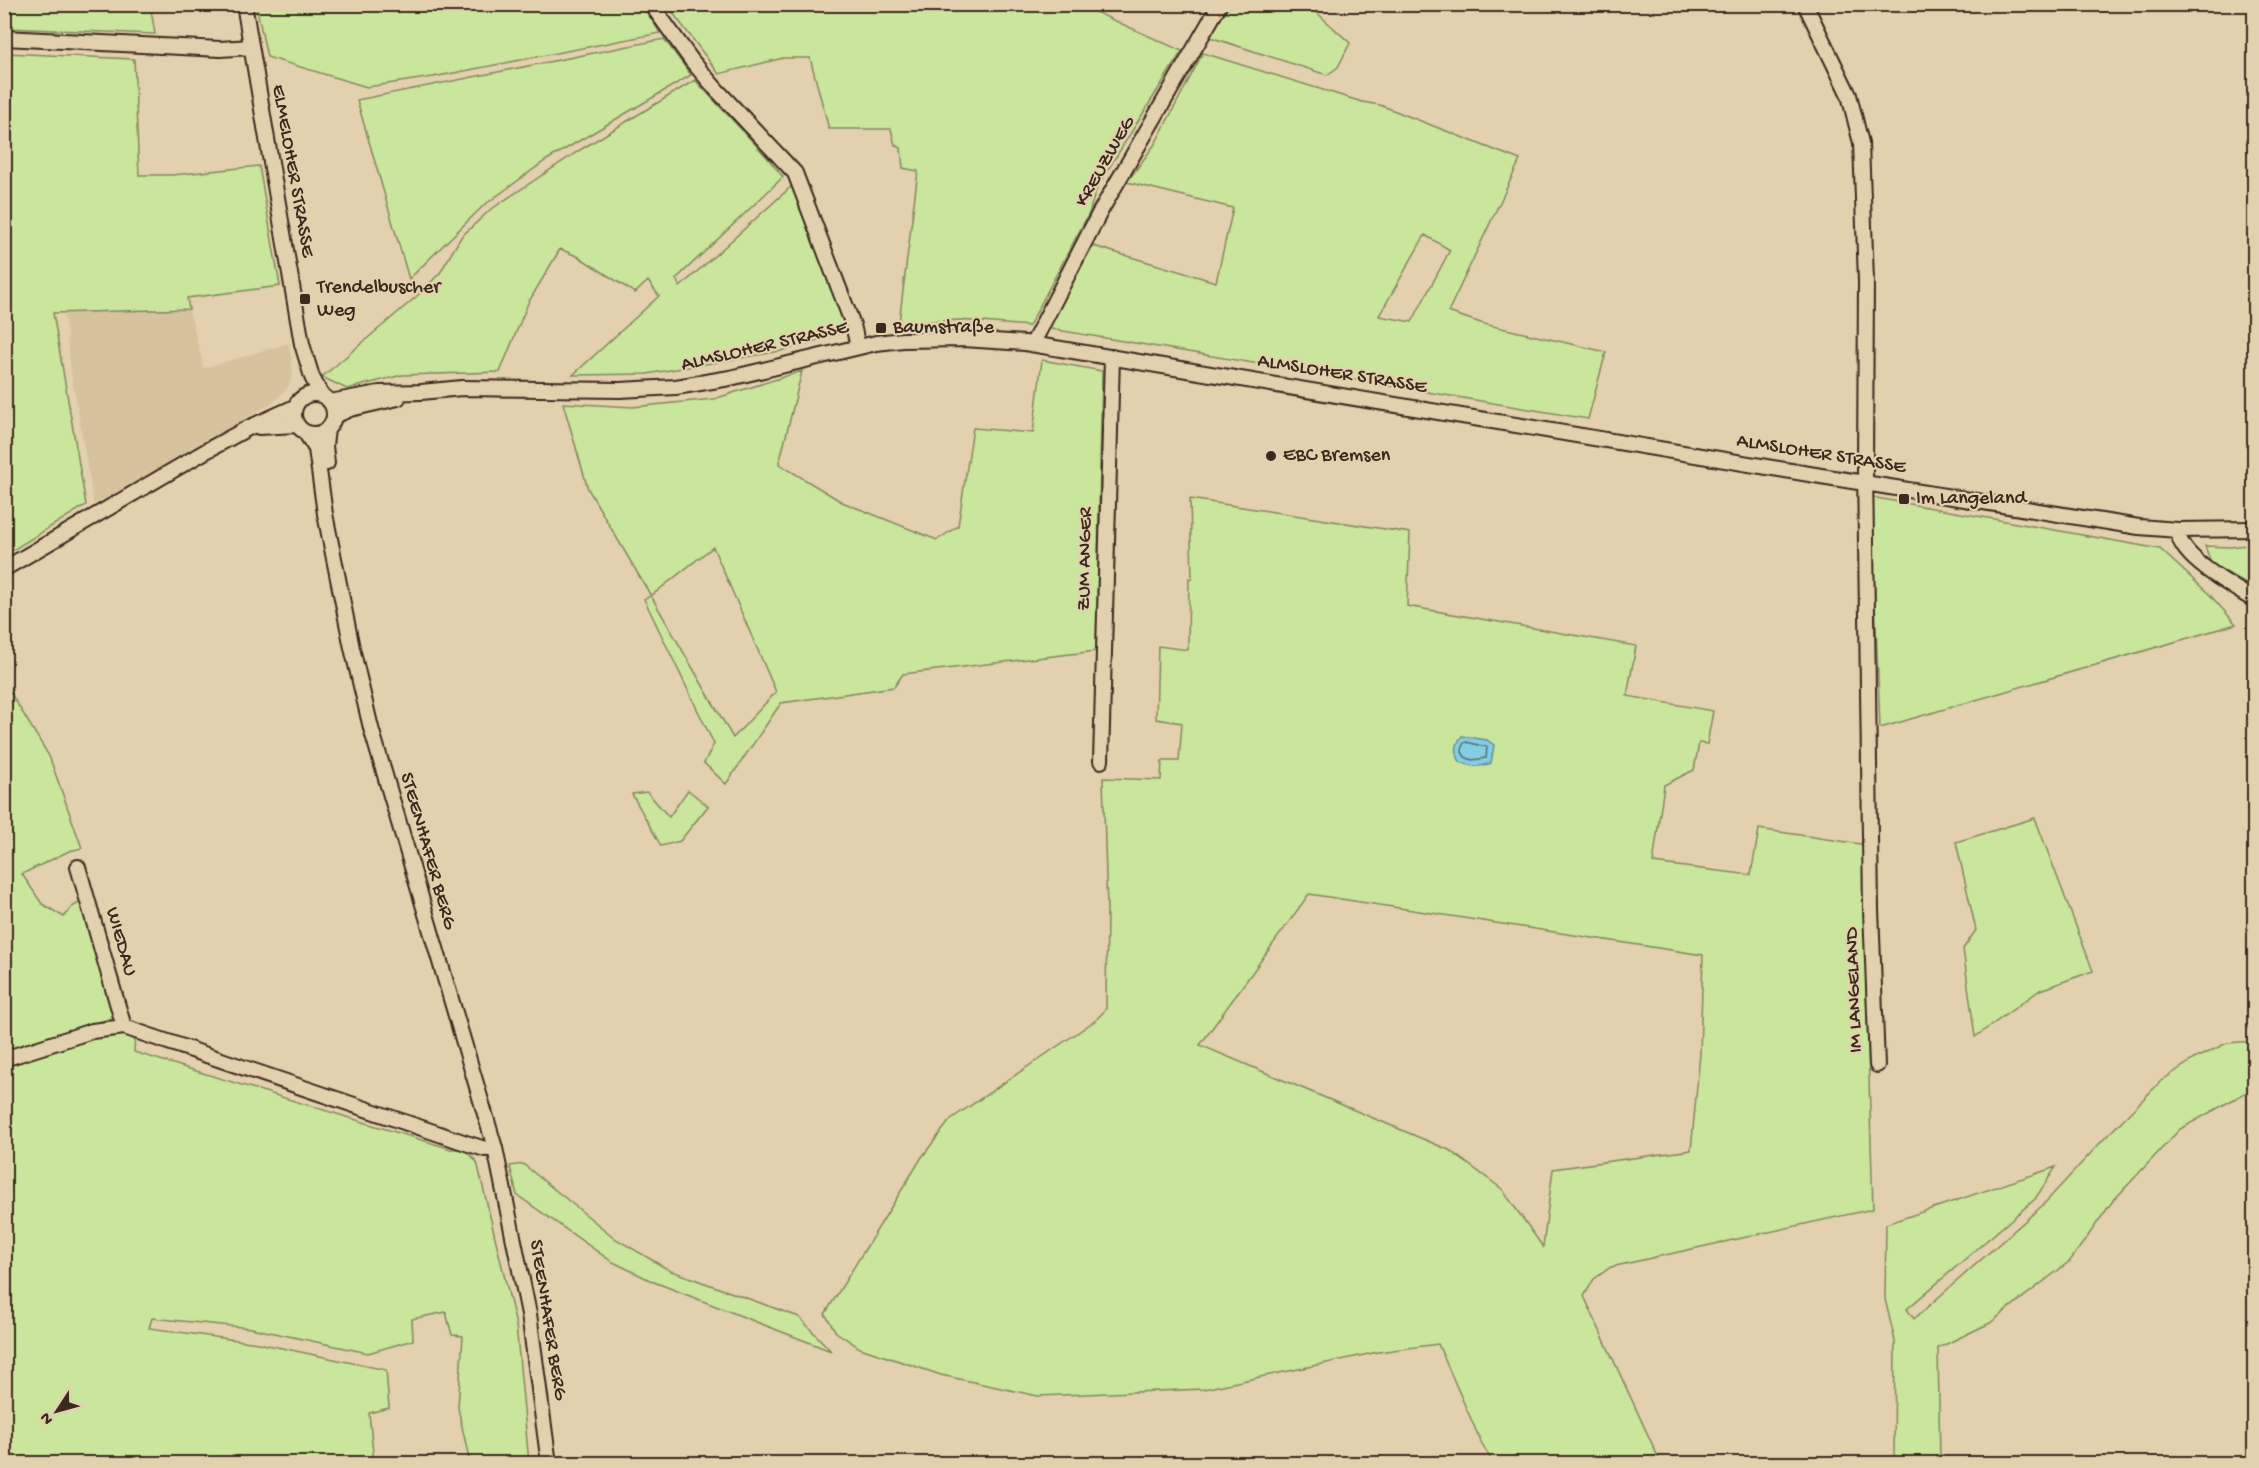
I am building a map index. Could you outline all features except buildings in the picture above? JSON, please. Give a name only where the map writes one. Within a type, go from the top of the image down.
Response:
[{"type":"street","name":"ELMELOHER STRASSE","points":[[243,4],[302,344],[312,377],[326,398]]},
{"type":"street","points":[[651,4],[692,61],[795,173],[841,291],[858,346]]},
{"type":"street","name":"KREUZWEG","points":[[1032,343],[1100,212],[1220,4]]},
{"type":"street","name":"IM LANGELAND","points":[[1804,4],[1849,96],[1861,143],[1866,281],[1865,482],[1871,909],[1877,1065]]},
{"type":"street","points":[[4,38],[220,49],[251,47]]},
{"type":"street","name":"ALMSLOHER STRASSE","points":[[326,398],[462,388],[620,390],[676,387],[730,378],[858,346],[903,340],[963,339],[1032,343],[2068,516],[2178,530],[2254,529]]},
{"type":"street","name":"ELMELOHER STRASSE","points":[[299,402],[302,344]]},
{"type":"street","name":"ZUM ANGER","points":[[1101,761],[1112,357]]},
{"type":"street","name":"ALMSLOHER STRASSE","points":[[334,416],[350,408],[421,392]]},
{"type":"street","points":[[4,569],[248,428],[314,394],[326,398],[334,416],[327,429],[320,433],[301,428],[248,428]]},
{"type":"street","points":[[299,402],[294,417],[301,428]]},
{"type":"street","name":"STEENHAFER BERG","points":[[301,428],[316,449],[325,514],[371,728],[495,1148],[529,1314],[549,1464]]},
{"type":"street","name":"STEENHAFER BERG","points":[[327,429],[325,447],[334,513],[336,560]]},
{"type":"street","points":[[2178,530],[2178,537],[2192,557],[2213,574],[2254,600]]},
{"type":"street","name":"WIEDAU","points":[[78,867],[124,1027]]},
{"type":"street","points":[[4,1059],[92,1031],[124,1027],[466,1143],[485,1149],[495,1148]]},
{"type":"shaded area","points":[[189,309],[204,368],[289,343],[293,374],[288,387],[274,402],[94,505],[71,372],[64,312]]},
{"type":"green space","points":[[150,4],[155,34],[5,28],[5,5]]},
{"type":"green space","points":[[1323,4],[1316,12],[1350,43],[1338,67],[1327,75],[1210,37],[1229,5]]},
{"type":"green space","points":[[256,5],[643,5],[660,33],[433,77],[367,87],[267,57]]},
{"type":"green space","points":[[667,5],[1080,5],[1182,51],[1097,187],[1089,213],[1029,326],[960,320],[899,323],[918,171],[903,168],[901,148],[895,145],[891,129],[829,129],[810,58],[783,58],[719,74]]},
{"type":"green space","points":[[664,39],[691,75],[545,161],[483,206],[409,279],[357,100]]},
{"type":"green space","points":[[5,53],[134,59],[139,175],[172,175],[259,166],[280,286],[187,298],[189,309],[53,313],[86,505],[5,555]]},
{"type":"green space","points":[[1203,53],[1362,102],[1380,105],[1520,160],[1448,312],[1484,324],[1606,352],[1588,419],[1045,328],[1093,246],[1216,282],[1233,208],[1127,182],[1155,144]],"holes":[[[1425,235],[1450,250],[1412,322],[1379,316]]]},
{"type":"green space","points":[[695,80],[783,177],[676,279],[680,287],[793,185],[805,211],[847,331],[781,351],[647,374],[573,375],[659,296],[648,281],[635,293],[579,257],[560,249],[528,303],[500,372],[402,375],[347,389],[322,377],[416,297],[440,273],[461,237],[490,210],[580,150]]},
{"type":"green space","points":[[1042,360],[1102,371],[1096,651],[903,674],[894,687],[781,703],[726,784],[704,763],[714,744],[644,599],[651,596],[588,489],[563,403],[633,407],[714,399],[802,371],[779,464],[842,502],[937,540],[958,526],[973,428],[1033,433]],"holes":[[[713,547],[776,692],[733,738],[651,596]]]},
{"type":"green space","points":[[1871,497],[2160,549],[2210,595],[2236,624],[1880,728]]},
{"type":"green space","points":[[1190,499],[1410,533],[1407,606],[1636,646],[1627,696],[1713,711],[1707,744],[1699,743],[1694,770],[1664,785],[1653,863],[1751,875],[1759,829],[1867,845],[1866,981],[1873,1209],[1611,1267],[1594,1279],[1584,1296],[1659,1459],[1651,1463],[1493,1463],[1481,1442],[1438,1344],[1378,1352],[1204,1389],[1038,1396],[941,1375],[860,1348],[836,1332],[825,1314],[922,1157],[951,1119],[1096,1020],[1106,1009],[1107,908],[1103,778],[1161,780],[1162,761],[1179,761],[1182,723],[1156,719],[1158,646],[1188,650],[1189,578],[1192,579]],"holes":[[[1309,894],[1703,955],[1700,1054],[1691,1150],[1553,1169],[1543,1247],[1502,1189],[1449,1150],[1200,1045]]]},
{"type":"green space","points":[[2254,544],[2254,589],[2211,563],[2205,546],[2230,547]]},
{"type":"green space","points":[[4,682],[49,756],[82,848],[69,851],[22,874],[42,904],[64,917],[72,907],[84,900],[115,1017],[4,1052]]},
{"type":"green space","points":[[688,790],[708,806],[680,841],[661,846],[632,794],[647,792],[669,817]]},
{"type":"green space","points":[[2035,818],[2093,971],[2040,990],[1975,1037],[1963,949],[1976,930],[1956,842]]},
{"type":"green space","points":[[111,1033],[135,1034],[134,1052],[451,1149],[464,1149],[477,1162],[516,1325],[529,1463],[470,1463],[458,1408],[463,1336],[452,1335],[446,1312],[412,1319],[413,1340],[368,1353],[251,1328],[152,1318],[149,1328],[258,1343],[386,1370],[389,1408],[369,1413],[374,1463],[5,1464],[4,1067],[6,1064]]},
{"type":"green space","points":[[2254,1041],[2254,1088],[2180,1129],[2112,1202],[2070,1261],[1990,1323],[1938,1348],[1940,1463],[1894,1463],[1895,1341],[1885,1299],[1886,1224],[2056,1167],[2035,1199],[1907,1309],[1914,1319],[2043,1205],[2161,1081],[2194,1059],[2227,1043]]},
{"type":"green space","points":[[523,1164],[616,1239],[669,1270],[799,1317],[831,1351],[654,1282],[611,1261],[517,1195],[510,1166]]},
{"type":"water","points":[[1462,736],[1487,740],[1494,745],[1491,763],[1476,766],[1460,762],[1457,749]]},
{"type":"place","name":"Trendelbuscher Weg","points":[[305,299]]},
{"type":"place","name":"Baumstraße","points":[[881,328]]},
{"type":"place","name":"EBC Bremsen","points":[[1271,456]]},
{"type":"place","name":"Im Langeland","points":[[1904,499]]}]
